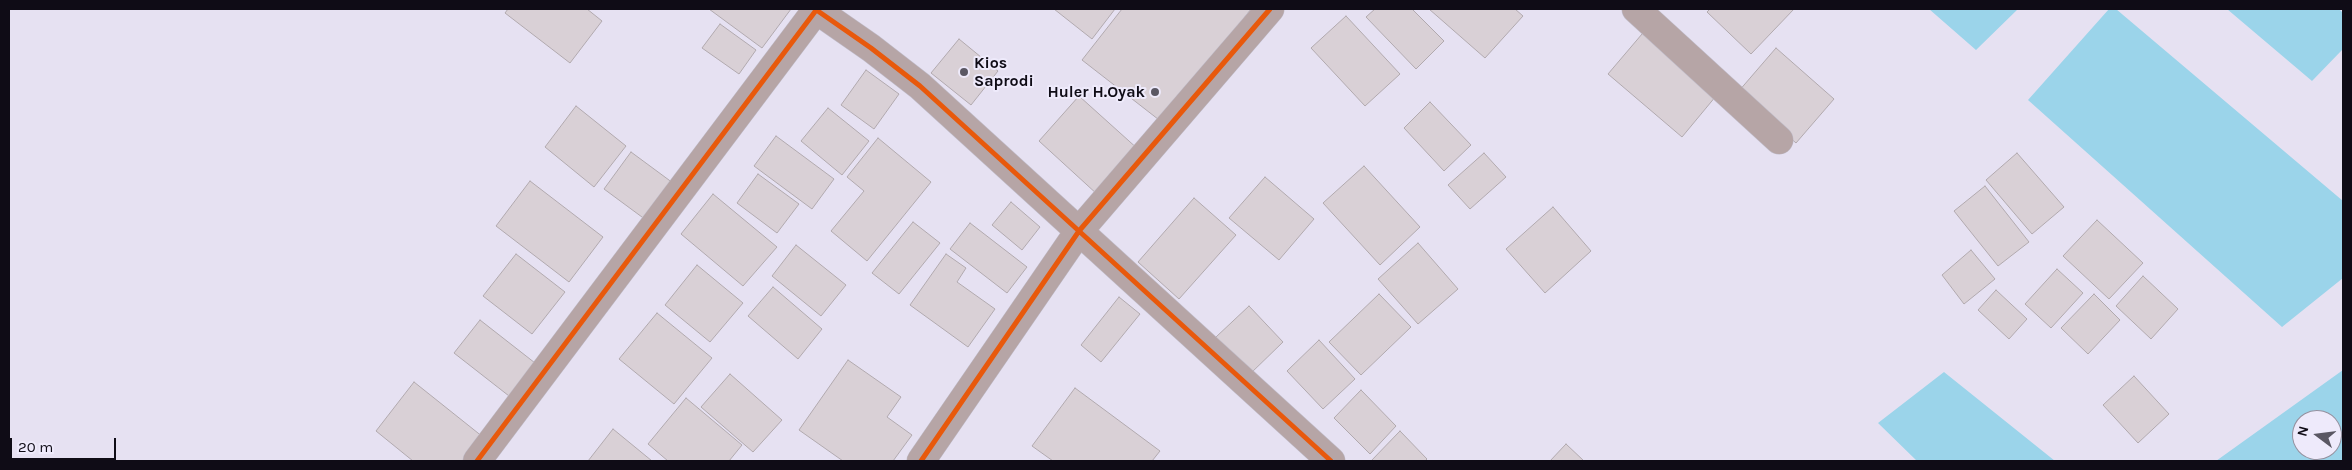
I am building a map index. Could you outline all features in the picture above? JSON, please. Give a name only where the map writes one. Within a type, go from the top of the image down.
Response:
[{"type":"street","points":[[477,461],[816,9],[920,86],[1332,461]]},
{"type":"street","points":[[921,461],[1079,231],[1270,9]]},
{"type":"street","points":[[1636,9],[1779,140]]},
{"type":"water","points":[[1929,9],[2018,9],[1976,50]]},
{"type":"water","points":[[2109,9],[2116,9],[2343,201],[2343,278],[2282,327],[2028,100]]},
{"type":"water","points":[[2227,9],[2339,9],[2343,13],[2343,49],[2312,81]]},
{"type":"water","points":[[2343,370],[2343,461],[2216,461]]},
{"type":"water","points":[[1944,372],[2055,461],[1917,461],[1878,423]]},
{"type":"building","points":[[508,9],[587,9],[602,21],[570,63],[505,13]]},
{"type":"building","points":[[709,9],[791,9],[762,48]]},
{"type":"building","points":[[1054,9],[1115,9],[1092,39]]},
{"type":"building","name":"Huler H.Oyak","points":[[1122,9],[1251,9],[1163,123],[1082,60]]},
{"type":"building","points":[[1375,9],[1412,9],[1444,41],[1416,69],[1366,17]]},
{"type":"building","points":[[1429,9],[1515,9],[1523,16],[1485,58]]},
{"type":"building","points":[[1710,9],[1794,9],[1751,54],[1707,12]]},
{"type":"building","points":[[1346,16],[1400,74],[1365,106],[1311,48]]},
{"type":"building","points":[[720,24],[756,50],[739,74],[702,48]]},
{"type":"building","points":[[1648,27],[1721,90],[1682,137],[1608,74]]},
{"type":"building","name":"Kios Saprodi","points":[[959,39],[998,71],[971,105],[931,73]]},
{"type":"building","points":[[1776,48],[1834,99],[1796,143],[1738,92]]},
{"type":"building","points":[[866,70],[899,94],[874,129],[841,105]]},
{"type":"building","points":[[1079,96],[1139,150],[1098,195],[1039,141]]},
{"type":"building","points":[[1430,102],[1471,145],[1444,171],[1404,128]]},
{"type":"building","points":[[576,106],[626,146],[594,187],[545,147]]},
{"type":"building","points":[[828,108],[869,141],[842,175],[801,141]]},
{"type":"building","points":[[776,136],[834,179],[812,209],[754,166]]},
{"type":"building","points":[[878,138],[931,182],[867,261],[831,231],[864,191],[847,177]]},
{"type":"building","points":[[631,152],[673,183],[646,220],[604,189]]},
{"type":"building","points":[[1484,153],[1506,177],[1470,209],[1448,185]]},
{"type":"building","points":[[2017,153],[2064,207],[2032,234],[1986,180]]},
{"type":"building","points":[[1364,166],[1420,227],[1380,265],[1323,203]]},
{"type":"building","points":[[758,174],[799,204],[777,233],[737,203]]},
{"type":"building","points":[[1265,177],[1314,219],[1279,260],[1229,218]]},
{"type":"building","points":[[530,181],[603,237],[569,282],[496,226]]},
{"type":"building","points":[[1985,186],[2029,242],[1998,266],[1954,211]]},
{"type":"building","points":[[713,194],[777,247],[743,286],[681,234]]},
{"type":"building","points":[[1194,198],[1236,235],[1179,299],[1138,262]]},
{"type":"building","points":[[1011,202],[1040,227],[1022,250],[992,225]]},
{"type":"building","points":[[1553,207],[1591,251],[1545,293],[1506,249]]},
{"type":"building","points":[[2097,220],[2143,263],[2109,299],[2063,256]]},
{"type":"building","points":[[913,222],[940,243],[899,294],[872,273]]},
{"type":"building","points":[[970,223],[1027,267],[1007,293],[950,249]]},
{"type":"building","points":[[1418,243],[1458,289],[1418,324],[1378,279]]},
{"type":"building","points":[[796,245],[846,285],[821,316],[772,276]]},
{"type":"building","points":[[1971,250],[1995,279],[1964,304],[1942,275]]},
{"type":"building","points":[[516,254],[565,292],[532,334],[483,296]]},
{"type":"building","points":[[946,254],[966,268],[957,282],[995,309],[968,347],[910,305]]},
{"type":"building","points":[[697,265],[743,303],[710,342],[665,305]]},
{"type":"building","points":[[2057,269],[2083,293],[2051,328],[2025,304]]},
{"type":"building","points":[[2143,276],[2178,309],[2151,339],[2116,306]]},
{"type":"building","points":[[773,287],[822,329],[798,359],[748,316]]},
{"type":"building","points":[[1996,290],[2027,319],[2009,339],[1978,310]]},
{"type":"building","points":[[1379,294],[1411,327],[1361,375],[1329,342]]},
{"type":"building","points":[[2094,294],[2120,320],[2088,354],[2061,328]]},
{"type":"building","points":[[1119,297],[1140,314],[1101,362],[1081,345]]},
{"type":"building","points":[[1249,306],[1283,342],[1250,374],[1216,337]]},
{"type":"building","points":[[657,313],[712,358],[674,404],[619,359]]},
{"type":"building","points":[[480,320],[544,370],[518,403],[454,353]]},
{"type":"building","points":[[1319,340],[1355,379],[1323,409],[1287,371]]},
{"type":"building","points":[[848,360],[901,397],[887,417],[912,435],[893,461],[843,461],[799,430]]},
{"type":"building","points":[[730,374],[782,420],[753,452],[701,407]]},
{"type":"building","points":[[2134,376],[2169,414],[2138,443],[2103,405]]},
{"type":"building","points":[[414,382],[488,441],[472,461],[413,461],[376,431]]},
{"type":"building","points":[[1075,388],[1160,451],[1152,461],[1053,461],[1032,446]]},
{"type":"building","points":[[1361,390],[1396,426],[1370,454],[1334,418]]},
{"type":"building","points":[[686,398],[742,445],[729,461],[668,461],[648,444]]},
{"type":"building","points":[[613,429],[652,461],[588,461]]},
{"type":"building","points":[[1400,431],[1427,459],[1425,461],[1371,461]]},
{"type":"building","points":[[1566,444],[1584,461],[1550,461]]},
{"type":"cycle path","points":[[815,9],[871,48],[920,86],[1331,461]]},
{"type":"cycle path","points":[[477,461],[817,9]]},
{"type":"cycle path","points":[[921,461],[1079,231],[1270,9]]},
{"type":"place","name":"Kios Saprodi","points":[[964,72]]},
{"type":"place","name":"Huler H.Oyak","points":[[1155,92]]}]
